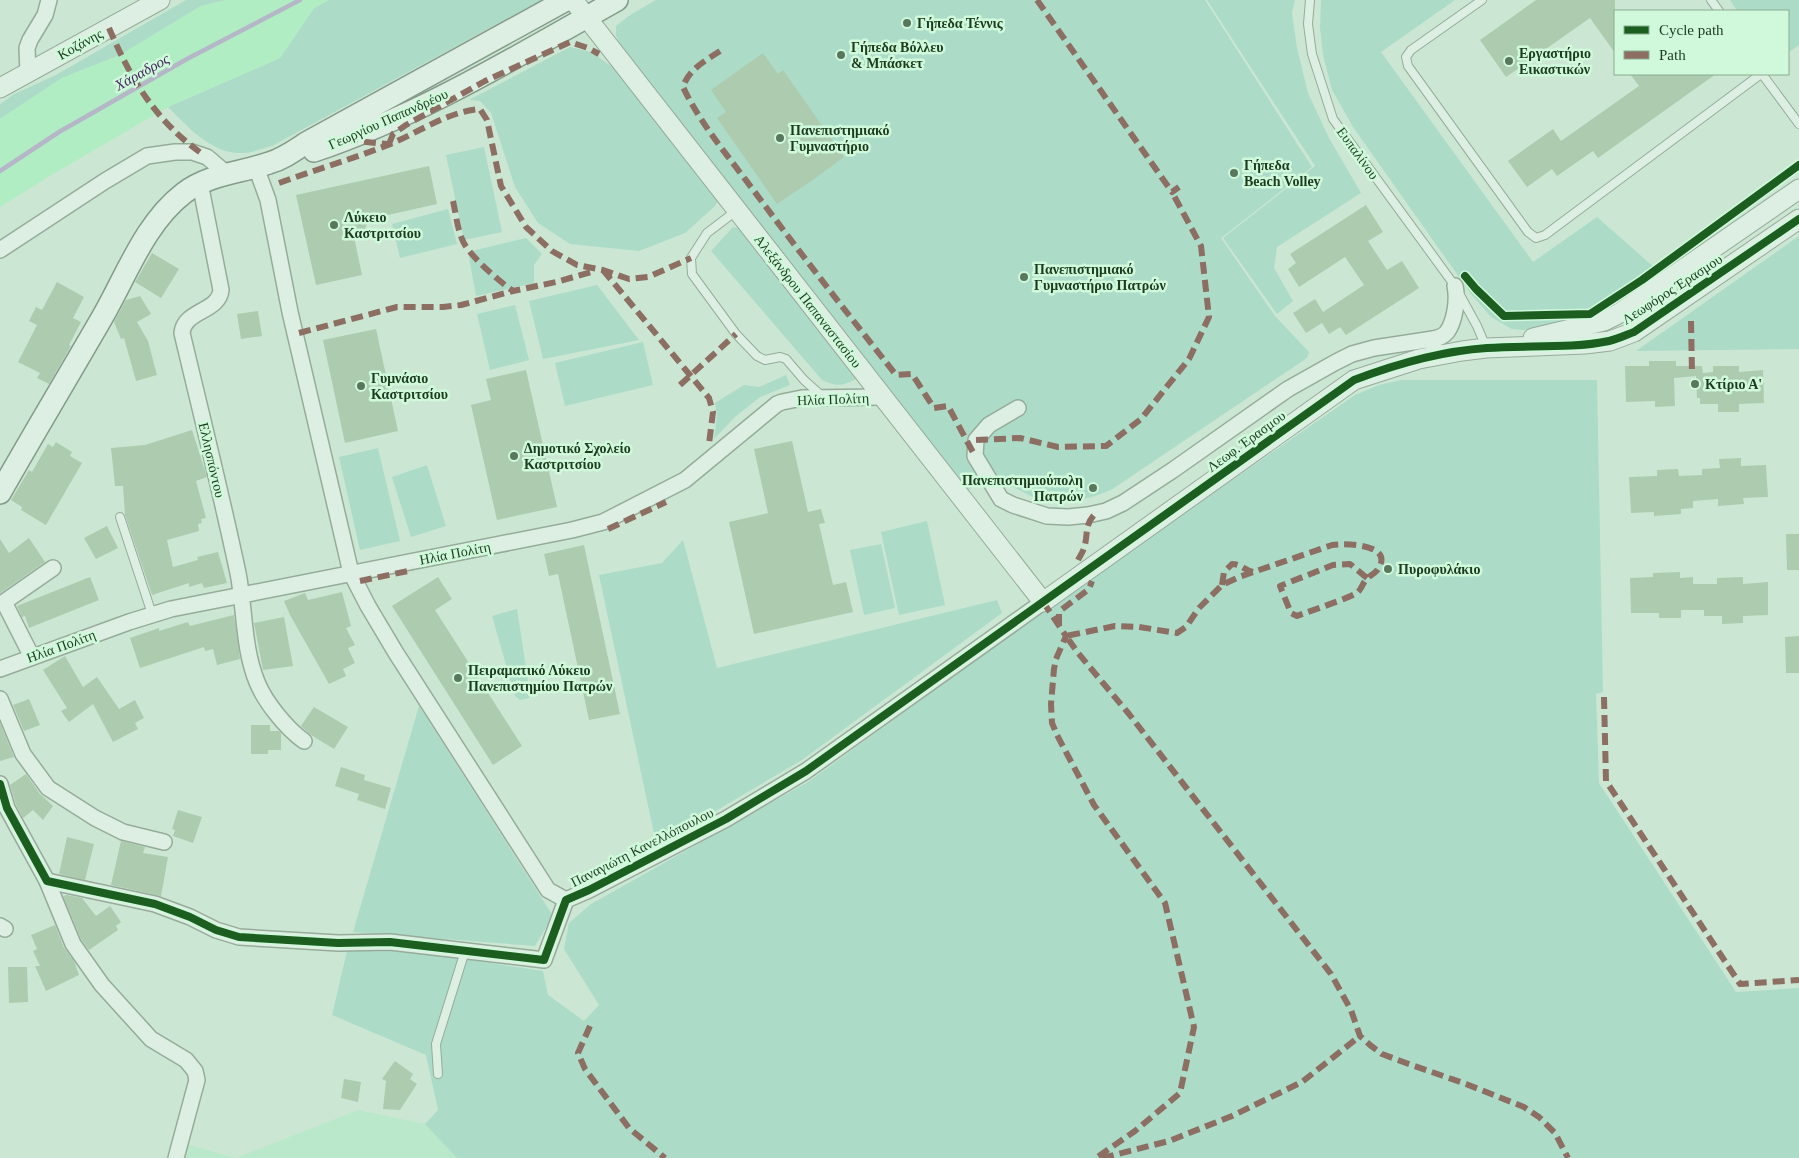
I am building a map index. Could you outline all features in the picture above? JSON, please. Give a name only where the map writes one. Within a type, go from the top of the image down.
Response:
[{"type":"main road","name":"Γεωργίου Παπανδρέου","points":[[282,158],[566,0]]},
{"type":"main road","name":"Γεωργίου Παπανδρέου","points":[[282,158],[312,152],[389,122],[465,84],[617,0]]},
{"type":"main road","points":[[0,493],[152,229],[167,209],[178,198],[200,183],[282,158]]},
{"type":"street","points":[[28,72],[27,48],[45,15],[50,0]]},
{"type":"street","name":"Κοζάνης","points":[[0,88],[160,0]]},
{"type":"street","name":"Αλεξάνδρου Παπαναστασίου","points":[[573,0],[1043,602]]},
{"type":"street","points":[[0,250],[105,181],[147,156],[175,152],[192,152],[207,157],[226,174]]},
{"type":"street","points":[[256,167],[268,200],[286,293],[351,573],[368,606],[392,645],[542,882],[548,890],[566,900]]},
{"type":"street","name":"Ελλησπόντου","points":[[200,183],[221,290],[220,297],[216,302],[187,320],[182,326],[182,333],[232,545],[242,595],[249,651],[258,684],[289,728],[304,741]]},
{"type":"street","name":"Λεωφόρος Έρασμου","points":[[1486,348],[1587,326],[1618,314],[1799,189]]},
{"type":"street","name":"Λεωφόρος Έρασμου","points":[[1486,348],[1585,344],[1610,340],[1634,332],[1799,219]]},
{"type":"street","points":[[1018,408],[989,425],[976,440],[975,456],[1001,499],[1047,516],[1068,518],[1106,511],[1123,503],[1173,470],[1288,388],[1352,354],[1374,348],[1434,348],[1440,337],[1446,333],[1450,324],[1456,294],[1455,286]]},
{"type":"street","name":"Λεωφ. Έρασμου","points":[[1043,602],[1354,380],[1403,364],[1434,348],[1486,348]]},
{"type":"street","name":"Ηλία Πολίτη","points":[[0,669],[152,614],[189,605],[572,530],[603,522],[684,480],[776,404],[802,398],[884,397]]},
{"type":"street","points":[[32,657],[2,599],[53,568]]},
{"type":"street","name":"Παναγιώτη Κανελλόπουλου","points":[[47,881],[155,904],[190,917],[216,930],[239,937],[338,943],[390,942],[544,960],[566,900],[726,819],[806,772],[1043,602]]},
{"type":"street","points":[[0,699],[23,754],[48,788],[95,818],[123,832],[164,842]]},
{"type":"street","points":[[0,784],[7,808],[47,881],[73,944],[102,985],[151,1039],[186,1060],[195,1071],[197,1080],[176,1158]]},
{"type":"lane","name":"Ευπαλίνου","points":[[1310,0],[1308,24],[1312,54],[1333,119],[1455,286],[1477,326],[1486,348]]},
{"type":"lane","points":[[1482,0],[1411,50],[1406,58],[1408,66],[1528,232],[1536,238],[1545,235],[1761,75]]},
{"type":"lane","points":[[1763,75],[1799,124]]},
{"type":"lane","points":[[738,210],[707,233],[691,258],[692,274],[736,334],[757,356],[765,360],[780,357],[786,359],[804,380],[824,398]]},
{"type":"lane","points":[[120,517],[152,614]]},
{"type":"lane","points":[[438,1074],[436,1044],[465,951]]},
{"type":"shaded area","points":[[186,0],[226,0],[201,6],[120,55],[62,78],[0,119],[0,104],[14,94],[56,75]]},
{"type":"shaded area","points":[[329,0],[541,0],[272,146],[242,153],[221,149],[201,138],[168,107],[280,58],[314,8]]},
{"type":"shaded area","name":"Πανεπιστημιακό Γυμναστήριο Πατρών","points":[[656,0],[1205,0],[1312,167],[1221,238],[1275,316],[1309,352],[1307,358],[1111,490],[1092,497],[1067,502],[1035,498],[989,475],[967,491],[624,51],[616,36],[616,26],[630,15]]},
{"type":"shaded area","points":[[1207,0],[1295,0],[1292,13],[1297,48],[1308,93],[1329,138],[1361,193],[1277,247],[1274,268],[1293,301],[1277,314],[1223,238],[1315,166]]},
{"type":"shaded area","points":[[1321,0],[1455,0],[1381,52],[1533,262],[1597,217],[1655,268],[1585,314],[1566,324],[1524,330],[1512,329],[1491,317],[1471,294],[1353,127],[1332,90],[1323,55],[1320,28]]},
{"type":"shaded area","points":[[1730,0],[1799,0],[1799,45],[1789,52],[1789,10],[1736,10]]},
{"type":"shaded area","points":[[570,47],[591,52],[617,70],[719,200],[714,207],[685,233],[639,251],[570,244],[538,223],[515,187],[491,113],[480,101],[469,100]]},
{"type":"shaded area","points":[[484,147],[502,232],[464,240],[446,155]]},
{"type":"shaded area","points":[[448,209],[457,244],[400,258],[392,224]]},
{"type":"shaded area","points":[[733,227],[743,229],[855,371],[856,379],[839,385],[822,380],[711,251]]},
{"type":"shaded area","points":[[1799,236],[1799,349],[1636,351]]},
{"type":"shaded area","points":[[526,238],[542,254],[534,265],[534,283],[476,296],[468,252]]},
{"type":"shaded area","points":[[597,285],[639,340],[543,359],[529,301]]},
{"type":"shaded area","points":[[515,305],[529,360],[490,370],[477,314]]},
{"type":"shaded area","points":[[643,342],[653,385],[565,406],[555,363]]},
{"type":"shaded area","points":[[786,375],[790,385],[760,397],[735,417],[714,439],[717,415],[715,403],[744,385],[759,387]]},
{"type":"shaded area","points":[[1401,380],[1597,380],[1603,692],[1596,694],[1599,783],[1736,992],[1799,988],[1799,1158],[457,1158],[425,1124],[438,1110],[426,1055],[332,1015],[348,947],[445,956],[543,971],[548,995],[584,1021],[599,1005],[564,949],[569,923],[591,904],[808,782],[1056,602],[1355,395],[1379,385]]},
{"type":"shaded area","points":[[378,448],[400,541],[360,550],[339,457]]},
{"type":"shaded area","points":[[427,465],[446,526],[411,537],[392,477]]},
{"type":"shaded area","points":[[927,521],[945,605],[899,615],[881,532]]},
{"type":"shaded area","points":[[683,540],[717,668],[997,600],[1002,613],[802,760],[707,816],[656,843],[599,575],[662,563]]},
{"type":"shaded area","points":[[881,544],[895,608],[864,615],[850,550]]},
{"type":"shaded area","points":[[517,609],[530,694],[529,698],[520,700],[515,696],[492,616]]},
{"type":"shaded area","points":[[419,706],[553,916],[535,946],[353,932]]},
{"type":"shaded area","points":[[358,1110],[425,1124],[457,1158],[236,1158]]},
{"type":"shaded area","points":[[172,1140],[236,1158],[168,1158]]},
{"type":"sand","points":[[227,0],[329,0],[314,8],[280,58],[168,107],[0,207],[0,119],[62,78],[120,55],[201,6]]},
{"type":"building","points":[[1536,0],[1615,0],[1614,52],[1590,18],[1506,77],[1480,40]]},
{"type":"building","name":"Πανεπιστημιακό Γυμναστήριο","points":[[763,53],[778,74],[783,70],[844,157],[777,204],[717,118],[726,112],[711,90]]},
{"type":"building","points":[[1631,75],[1715,75],[1598,158],[1593,151],[1557,176],[1552,169],[1527,187],[1508,161],[1553,129],[1561,141],[1639,86]]},
{"type":"building","name":"Λύκειο Καστριτσίου","points":[[429,166],[437,204],[370,219],[364,230],[353,232],[362,275],[316,285],[296,195]]},
{"type":"building","points":[[1366,205],[1383,232],[1368,241],[1387,270],[1402,261],[1419,288],[1346,335],[1340,327],[1329,334],[1322,323],[1306,333],[1293,313],[1315,299],[1323,312],[1364,285],[1345,257],[1299,287],[1288,269],[1296,263],[1290,254]]},
{"type":"building","points":[[152,253],[179,269],[161,298],[135,282]]},
{"type":"building","points":[[57,282],[84,297],[73,318],[81,322],[69,345],[71,346],[49,384],[37,378],[40,373],[18,362],[37,325],[29,321],[36,307],[42,310]]},
{"type":"building","points":[[140,296],[151,314],[137,322],[148,341],[157,375],[136,381],[124,338],[121,339],[114,322],[126,300]]},
{"type":"building","points":[[258,311],[262,336],[241,339],[237,314]]},
{"type":"building","name":"Γυμνάσιο Καστριτσίου","points":[[376,329],[398,431],[345,443],[323,340]]},
{"type":"building","name":"Κτίριο Α'","points":[[1649,361],[1676,361],[1676,366],[1702,366],[1703,373],[1713,372],[1713,366],[1739,366],[1739,372],[1763,370],[1764,403],[1739,404],[1739,412],[1718,412],[1718,404],[1700,404],[1700,398],[1697,398],[1696,376],[1674,378],[1675,406],[1655,407],[1655,401],[1626,402],[1625,366],[1649,366]]},
{"type":"building","name":"Δημοτικό Σχολείο Καστριτσίου","points":[[526,370],[557,507],[497,520],[471,405],[491,400],[486,379]]},
{"type":"building","points":[[192,430],[207,477],[196,481],[206,518],[201,519],[202,523],[198,524],[199,531],[167,540],[173,567],[198,560],[197,557],[218,552],[227,583],[204,588],[202,583],[189,587],[189,583],[152,595],[125,515],[123,486],[115,486],[111,448],[145,445]]},
{"type":"building","points":[[792,441],[808,512],[821,509],[825,523],[819,524],[833,585],[846,582],[853,612],[754,634],[729,522],[768,513],[754,449]]},
{"type":"building","points":[[56,442],[72,452],[70,456],[82,463],[46,525],[21,510],[22,507],[11,500],[29,470],[32,472],[48,444],[53,447]]},
{"type":"building","points":[[1741,458],[1741,466],[1766,465],[1768,497],[1743,498],[1744,504],[1718,506],[1718,499],[1693,501],[1693,508],[1681,509],[1681,514],[1654,516],[1654,512],[1631,513],[1629,477],[1657,476],[1657,470],[1678,469],[1679,476],[1702,475],[1702,469],[1720,468],[1719,459]]},
{"type":"building","points":[[107,526],[118,548],[96,559],[84,538]]},
{"type":"building","points":[[1786,534],[1799,534],[1799,570],[1787,570]]},
{"type":"building","points":[[29,538],[45,562],[0,593],[0,539],[9,553]]},
{"type":"building","points":[[584,545],[620,714],[589,720],[558,574],[549,576],[544,554]]},
{"type":"building","points":[[1680,572],[1680,578],[1693,577],[1693,584],[1717,584],[1717,578],[1743,577],[1743,584],[1768,582],[1768,615],[1743,616],[1743,623],[1722,624],[1722,616],[1704,616],[1704,610],[1681,610],[1681,618],[1659,618],[1659,613],[1631,613],[1630,578],[1653,577],[1653,573]]},
{"type":"building","points":[[90,577],[99,600],[29,628],[25,616],[22,617],[17,606]]},
{"type":"building","name":"Πειραματικό Λύκειο Πανεπιστημίου Πατρών","points":[[438,577],[452,599],[435,610],[522,746],[493,765],[392,606]]},
{"type":"building","points":[[342,592],[351,626],[346,628],[355,645],[348,648],[355,663],[343,669],[346,676],[329,684],[284,601],[305,593],[308,600]]},
{"type":"building","points":[[234,615],[240,659],[217,665],[213,649],[205,651],[204,647],[140,668],[130,638],[159,628],[159,631],[188,622],[190,626]]},
{"type":"building","points":[[284,617],[293,666],[263,670],[254,623]]},
{"type":"building","points":[[1799,636],[1799,673],[1786,673],[1785,637]]},
{"type":"building","points":[[65,656],[83,687],[97,677],[119,709],[135,700],[144,718],[135,723],[138,729],[113,742],[93,704],[69,722],[61,711],[67,708],[43,670]]},
{"type":"building","points":[[29,699],[40,725],[24,731],[13,705]]},
{"type":"building","points":[[314,707],[348,727],[334,749],[311,735],[301,726]]},
{"type":"building","points":[[0,723],[14,757],[0,761]]},
{"type":"building","points":[[251,725],[270,725],[270,731],[279,731],[281,733],[281,750],[268,750],[268,754],[251,754]]},
{"type":"building","points":[[341,767],[365,775],[364,780],[391,788],[385,809],[357,800],[359,794],[335,786]]},
{"type":"building","points":[[26,774],[40,794],[53,806],[43,820],[33,810],[23,818],[16,805],[10,785]]},
{"type":"building","points":[[178,810],[202,817],[193,843],[173,836],[175,830],[172,829]]},
{"type":"building","points":[[67,837],[94,844],[85,880],[59,874]]},
{"type":"building","points":[[121,841],[145,847],[143,853],[168,857],[161,896],[111,885]]},
{"type":"building","points":[[63,896],[82,898],[96,916],[110,906],[121,922],[116,926],[118,930],[89,950],[81,939]]},
{"type":"building","points":[[55,925],[64,948],[74,961],[79,975],[46,991],[35,966],[40,966],[33,951],[37,949],[31,935]]},
{"type":"building","points":[[8,967],[27,967],[28,1002],[9,1003]]},
{"type":"building","points":[[395,1061],[413,1074],[410,1079],[417,1084],[400,1110],[383,1109],[386,1081],[382,1079]]},
{"type":"building","points":[[344,1079],[361,1082],[358,1102],[341,1098]]},
{"type":"waterway","name":"Χάραδρος","points":[[0,171],[59,132],[187,59],[300,0]]},
{"type":"marked path","points":[[1037,0],[1172,192],[1179,187]]},
{"type":"marked path","points":[[109,28],[136,83],[147,99],[172,129],[204,155]]},
{"type":"marked path","points":[[389,144],[393,134],[406,125],[485,81],[570,42],[599,54]]},
{"type":"marked path","points":[[720,51],[693,70],[683,87],[698,114],[789,237],[896,375],[912,374],[934,408],[948,406],[975,456]]},
{"type":"marked path","points":[[279,183],[388,145],[456,114],[480,109],[487,120],[501,186],[526,227],[552,251],[577,265],[603,270],[629,279],[648,277],[691,258]]},
{"type":"marked path","points":[[346,140],[387,144]]},
{"type":"marked path","points":[[976,440],[1020,438],[1058,447],[1106,446],[1141,419],[1189,359],[1209,317],[1201,246],[1172,192]]},
{"type":"marked path","points":[[453,201],[459,230],[465,245],[484,267],[513,291],[595,271]]},
{"type":"marked path","points":[[603,270],[709,398],[713,412],[709,444]]},
{"type":"marked path","points":[[299,333],[397,307],[461,305],[513,291]]},
{"type":"marked path","points":[[1691,321],[1692,373]]},
{"type":"marked path","points":[[680,385],[736,334]]},
{"type":"marked path","points":[[608,529],[666,502]]},
{"type":"marked path","points":[[1078,560],[1084,548],[1089,522],[1096,513]]},
{"type":"marked path","points":[[1367,578],[1350,564],[1333,565],[1280,586],[1291,613],[1297,616],[1358,592],[1366,580],[1378,569],[1381,561],[1380,554],[1374,550],[1357,545],[1332,545],[1239,577],[1222,585],[1199,608],[1186,627],[1177,633],[1139,627],[1115,626],[1066,636],[1331,974],[1351,1010],[1360,1036],[1382,1054],[1524,1107],[1539,1117],[1555,1133],[1568,1158]]},
{"type":"marked path","points":[[1222,585],[1224,572],[1232,564],[1253,572]]},
{"type":"marked path","points":[[360,581],[413,570]]},
{"type":"marked path","points":[[1059,626],[1061,610],[1089,589],[1092,581]]},
{"type":"marked path","points":[[1043,602],[1066,636],[1056,659],[1054,669],[1051,704],[1052,723],[1094,805],[1165,903],[1194,1027],[1180,1093],[1135,1131],[1096,1158]]},
{"type":"marked path","points":[[1604,697],[1606,781],[1740,984],[1799,980]]},
{"type":"marked path","points":[[590,1026],[578,1053],[585,1069],[629,1128],[665,1158]]},
{"type":"marked path","points":[[1102,1158],[1169,1141],[1232,1116],[1302,1082],[1360,1036]]},
{"type":"cycle path","points":[[1465,276],[1504,316],[1590,314],[1642,280],[1799,165]]},
{"type":"cycle path","points":[[0,784],[7,808],[47,881],[155,904],[190,917],[216,930],[239,937],[338,943],[390,942],[544,960],[566,900],[726,819],[806,771],[1354,380],[1403,364],[1453,352],[1502,347],[1579,345],[1619,338],[1634,332],[1799,219]]},
{"type":"place","name":"Γήπεδα Τέννις","points":[[907,23]]},
{"type":"place","name":"Γήπεδα Βόλλευ & Μπάσκετ","points":[[841,55]]},
{"type":"place","name":"Εργαστήριο Εικαστικών","points":[[1509,61]]},
{"type":"place","name":"Πανεπιστημιακό Γυμναστήριο","points":[[780,138]]},
{"type":"place","name":"Γήπεδα Beach Volley","points":[[1234,173]]},
{"type":"place","name":"Λύκειο Καστριτσίου","points":[[334,225]]},
{"type":"place","name":"Πανεπιστημιακό Γυμναστήριο Πατρών","points":[[1024,277]]},
{"type":"place","name":"Κτίριο Α'","points":[[1695,384]]},
{"type":"place","name":"Γυμνάσιο Καστριτσίου","points":[[361,386]]},
{"type":"place","name":"Δημοτικό Σχολείο Καστριτσίου","points":[[514,456]]},
{"type":"place","name":"Πανεπιστημιούπολη Πατρών","points":[[1093,488]]},
{"type":"place","name":"Πυροφυλάκιο","points":[[1388,569]]},
{"type":"place","name":"Πειραματικό Λύκειο Πανεπιστημίου Πατρών","points":[[458,678]]}]
